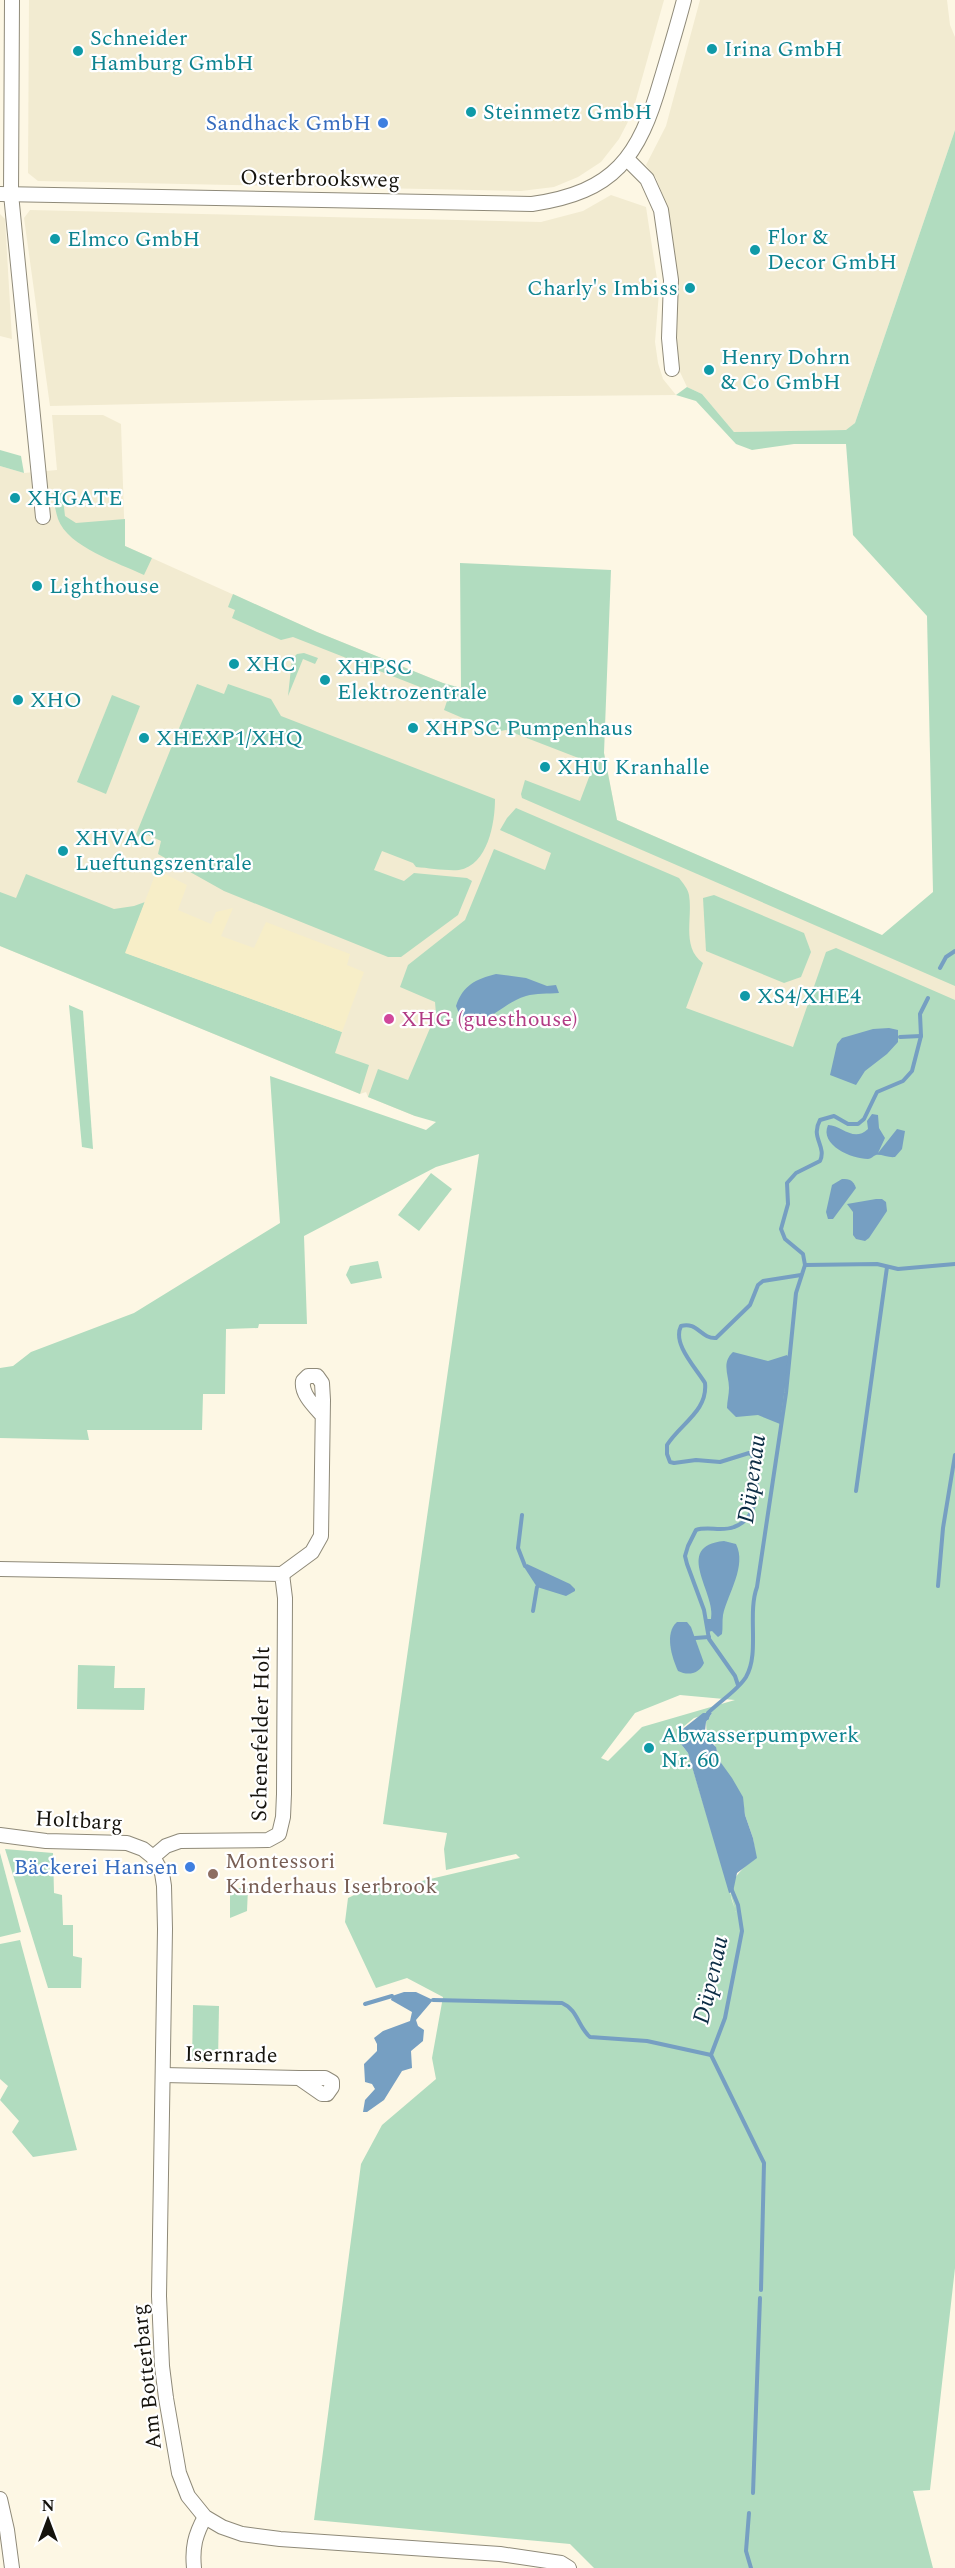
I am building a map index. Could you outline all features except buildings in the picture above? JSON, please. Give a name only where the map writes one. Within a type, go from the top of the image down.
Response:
[{"type":"street","points":[[12,0],[5,194],[43,517]]},
{"type":"street","name":"Osterbrooksweg","points":[[5,194],[532,204],[561,200],[586,190],[611,174],[627,159],[640,141],[651,117],[684,0]]},
{"type":"street","points":[[627,159],[647,179],[662,210],[671,280],[669,338],[672,369]]},
{"type":"street","points":[[0,1569],[282,1574],[312,1552],[321,1536],[322,1415]]},
{"type":"street","name":"Schenefelder Holt","points":[[153,1857],[166,1846],[180,1841],[268,1840],[279,1834],[283,1817],[284,1767],[285,1598],[282,1574]]},
{"type":"street","name":"Holtbarg","points":[[0,1835],[45,1841],[127,1843],[143,1849],[153,1857]]},
{"type":"street","name":"Am Botterbarg","points":[[153,1857],[162,1873],[164,1886],[159,2296],[162,2366],[179,2473],[188,2496],[205,2517],[222,2527],[243,2534],[280,2539],[500,2554],[561,2563],[569,2568]]},
{"type":"street","name":"Isernrade","points":[[162,2075],[298,2078]]},
{"type":"street","points":[[0,2499],[8,2529],[12,2568]]},
{"type":"street","points":[[194,2568],[192,2553],[195,2536],[205,2517]]},
{"type":"shaded area","points":[[29,0],[664,0],[632,114],[619,139],[601,162],[578,177],[554,187],[521,191],[38,181],[28,173]]},
{"type":"shaded area","points":[[700,0],[947,0],[950,25],[955,37],[955,130],[855,423],[847,430],[734,432],[702,394],[687,387],[680,372],[675,330],[676,272],[665,201],[656,178],[646,165],[666,126]]},
{"type":"shaded area","points":[[611,195],[646,207],[659,292],[655,342],[658,363],[663,379],[676,395],[456,397],[50,406],[24,218],[30,210],[541,222],[583,211]]},
{"type":"shaded area","points":[[0,214],[5,219],[12,339],[0,336]]},
{"type":"shaded area","points":[[52,415],[103,415],[121,424],[125,546],[317,632],[443,683],[604,753],[617,820],[881,935],[955,983],[955,1140],[618,1004],[579,1015],[415,1116],[368,1097],[366,1092],[360,1094],[0,946],[0,466],[24,473],[57,470]]},
{"type":"green space","points":[[955,130],[955,986],[522,798],[525,780],[580,801],[594,764],[506,730],[495,732],[444,710],[448,698],[293,637],[281,640],[232,618],[235,610],[228,607],[233,594],[317,632],[443,683],[461,688],[460,563],[611,570],[604,753],[617,820],[882,935],[933,892],[927,616],[853,535],[846,444],[794,444],[752,450],[736,444],[696,401],[676,395],[687,387],[702,394],[734,432],[846,430],[855,423]]},
{"type":"green space","points":[[0,450],[21,456],[24,473],[0,466]]},
{"type":"green space","points":[[62,490],[65,516],[76,523],[125,519],[125,546],[152,558],[144,575],[95,553],[72,538],[58,519],[55,509],[52,491]]},
{"type":"green space","points":[[304,653],[318,658],[315,664],[303,659],[288,696],[292,659],[297,654]]},
{"type":"green space","points":[[197,684],[224,694],[228,684],[271,699],[281,716],[495,799],[488,842],[477,860],[469,866],[459,870],[416,867],[413,863],[382,851],[374,870],[404,881],[414,873],[467,878],[472,881],[458,915],[401,957],[388,957],[224,891],[158,854],[161,841],[148,835],[135,837]]},
{"type":"green space","points":[[112,695],[140,706],[106,794],[77,782]]},
{"type":"green space","points":[[516,808],[679,878],[689,895],[689,932],[692,949],[703,963],[686,1008],[793,1047],[826,952],[836,948],[955,1000],[955,2268],[930,2490],[913,2491],[933,2568],[594,2568],[570,2544],[314,2520],[361,2164],[382,2125],[436,2079],[432,2058],[443,1997],[407,1978],[376,1988],[345,1922],[348,1898],[371,1887],[392,1888],[520,1858],[516,1854],[446,1870],[444,1849],[447,1833],[383,1824],[479,1154],[436,1167],[304,1236],[307,1324],[259,1324],[258,1328],[226,1329],[225,1394],[203,1394],[202,1430],[87,1430],[89,1440],[0,1438],[0,1368],[13,1366],[31,1352],[134,1313],[280,1223],[270,1076],[426,1130],[436,1122],[368,1097],[378,1069],[408,1080],[436,1014],[435,1002],[400,987],[408,965],[465,920],[494,849],[545,870],[551,853],[500,830]],"holes":[[[680,1695],[735,1700],[642,1727],[608,1761],[601,1758],[635,1713]],[[712,1713],[706,1722],[707,1738],[715,1745],[719,1760],[742,1797],[756,1858],[736,1877],[731,1895],[688,1753],[681,1744],[683,1727],[694,1718]]]},
{"type":"green space","points":[[26,874],[114,909],[145,902],[126,953],[342,1032],[335,1053],[369,1065],[360,1094],[0,946],[0,892],[16,898]]},
{"type":"green space","points":[[714,895],[804,933],[811,952],[801,977],[784,983],[706,951],[703,898]]},
{"type":"green space","points":[[69,1005],[83,1011],[93,1149],[82,1147]]},
{"type":"green space","points":[[431,1173],[452,1189],[419,1231],[398,1215]]},
{"type":"green space","points":[[378,1261],[382,1278],[351,1284],[346,1275],[350,1266]]},
{"type":"green space","points":[[78,1665],[115,1666],[114,1688],[145,1688],[144,1710],[77,1709]]},
{"type":"green space","points":[[5,1849],[53,1853],[54,1893],[62,1895],[63,1925],[73,1925],[73,1956],[82,1958],[81,1988],[48,1988]]},
{"type":"green space","points":[[0,1853],[21,1932],[0,1937]]},
{"type":"green space","points":[[230,1888],[248,1888],[247,1911],[230,1918]]},
{"type":"green space","points":[[20,1940],[77,2150],[33,2157],[12,2132],[19,2121],[0,2100],[8,2086],[0,2079],[0,1944]]},
{"type":"green space","points":[[193,2005],[219,2006],[218,2062],[192,2062]]},
{"type":"sand","points":[[157,870],[187,885],[178,910],[211,924],[216,912],[233,908],[221,936],[254,948],[266,922],[350,954],[347,965],[364,972],[342,1032],[125,953]]},
{"type":"water","points":[[496,974],[526,978],[547,986],[556,985],[559,993],[526,996],[480,1019],[460,1016],[456,1006],[466,988],[482,978]]},
{"type":"water","points":[[873,1029],[898,1030],[898,1042],[865,1071],[856,1085],[830,1075],[837,1044],[842,1038]]},
{"type":"water","points":[[872,1114],[878,1115],[879,1128],[885,1138],[878,1153],[897,1129],[905,1131],[902,1149],[895,1157],[876,1155],[868,1159],[846,1154],[832,1145],[828,1139],[826,1132],[828,1125],[852,1134],[863,1133],[868,1129],[867,1121]]},
{"type":"water","points":[[842,1179],[851,1180],[856,1188],[833,1219],[828,1219],[826,1212],[832,1185]]},
{"type":"water","points":[[876,1199],[886,1202],[887,1211],[869,1238],[865,1241],[856,1239],[853,1235],[853,1212],[847,1204]]},
{"type":"water","points":[[733,1352],[768,1361],[787,1355],[789,1358],[780,1424],[758,1415],[736,1417],[727,1408],[729,1388],[726,1365]]},
{"type":"water","points":[[724,1541],[736,1544],[739,1561],[736,1580],[723,1615],[722,1634],[718,1637],[712,1631],[708,1632],[706,1619],[711,1619],[711,1609],[699,1561],[701,1552],[709,1545]]},
{"type":"water","points":[[527,1564],[570,1584],[575,1591],[566,1596],[537,1587],[524,1567]]},
{"type":"water","points":[[677,1622],[687,1622],[691,1627],[704,1663],[699,1670],[693,1673],[678,1671],[673,1659],[670,1639]]},
{"type":"water","points":[[703,1713],[712,1713],[706,1722],[707,1738],[716,1747],[719,1760],[743,1797],[745,1815],[757,1858],[737,1873],[733,1892],[729,1893],[688,1753],[681,1744],[679,1732]]},
{"type":"water","points":[[404,1992],[416,1992],[433,2000],[416,2020],[418,2026],[424,2030],[423,2041],[411,2051],[412,2068],[402,2071],[384,2100],[367,2112],[363,2112],[365,2100],[375,2089],[372,2084],[365,2082],[364,2064],[377,2051],[374,2038],[383,2031],[410,2021],[412,2012],[391,2000],[392,1996]]},
{"type":"waterway","name":"Düpenau","points":[[940,968],[946,957],[955,951]]},
{"type":"waterway","name":"Düpenau","points":[[707,1718],[708,1713],[743,1682],[752,1657],[754,1598],[786,1393],[796,1293],[805,1265],[803,1254],[785,1239],[781,1229],[788,1204],[787,1183],[796,1173],[820,1161],[822,1151],[817,1137],[817,1126],[820,1120],[834,1116],[848,1124],[858,1124],[864,1119],[877,1092],[903,1081],[912,1071],[921,1036],[920,1014],[928,998]]},
{"type":"waterway","points":[[900,1037],[921,1036]]},
{"type":"waterway","points":[[805,1265],[877,1264],[898,1269],[955,1264]]},
{"type":"waterway","points":[[856,1491],[887,1267]]},
{"type":"waterway","name":"Düpenau","points":[[738,1685],[735,1676],[709,1639],[704,1610],[685,1556],[696,1530],[734,1527],[750,1515],[756,1496],[756,1474],[752,1455],[749,1453],[720,1462],[696,1460],[670,1462],[667,1445],[698,1409],[705,1393],[705,1383],[682,1348],[679,1333],[681,1326],[686,1325],[706,1336],[716,1338],[750,1305],[758,1285],[763,1281],[801,1275]]},
{"type":"waterway","points":[[938,1586],[943,1528],[955,1455]]},
{"type":"waterway","points":[[522,1515],[518,1548],[525,1566]]},
{"type":"waterway","points":[[533,1611],[537,1587]]},
{"type":"waterway","points":[[695,1638],[709,1637]]},
{"type":"waterway","name":"Düpenau","points":[[731,1888],[738,1905],[742,1931],[725,2018],[711,2055],[764,2163],[761,2290]]},
{"type":"waterway","points":[[365,2004],[392,1996]]},
{"type":"waterway","points":[[433,2000],[562,2003],[575,2014],[590,2037],[647,2041],[711,2055]]},
{"type":"waterway","name":"Düpenau","points":[[753,2493],[760,2298]]},
{"type":"waterway","name":"Düpenau","points":[[749,2513],[746,2551],[751,2568]]},
{"type":"place","name":"Irina GmbH","points":[[712,49]]},
{"type":"place","name":"Schneider Hamburg GmbH","points":[[78,51]]},
{"type":"place","name":"Steinmetz GmbH","points":[[471,112]]},
{"type":"place","name":"Sandhack GmbH","points":[[383,123]]},
{"type":"place","name":"Elmco GmbH","points":[[55,239]]},
{"type":"place","name":"Flor & Decor GmbH","points":[[755,250]]},
{"type":"place","name":"Charly's Imbiss","points":[[690,288]]},
{"type":"place","name":"Henry Dohrn & Co GmbH","points":[[709,370]]},
{"type":"place","name":"XHGATE","points":[[15,498]]},
{"type":"place","name":"Lighthouse","points":[[37,586]]},
{"type":"place","name":"XHC","points":[[234,664]]},
{"type":"place","name":"XHPSC Elektrozentrale","points":[[325,680]]},
{"type":"place","name":"XHO","points":[[18,700]]},
{"type":"place","name":"XHPSC Pumpenhaus","points":[[413,728]]},
{"type":"place","name":"XHEXP1/XHQ","points":[[144,738]]},
{"type":"place","name":"XHU Kranhalle","points":[[545,767]]},
{"type":"place","name":"XHVAC Lueftungszentrale","points":[[63,851]]},
{"type":"place","name":"XS4/XHE4","points":[[745,996]]},
{"type":"place","name":"XHG (guesthouse)","points":[[389,1019]]},
{"type":"place","name":"Abwasserpumpwerk Nr. 60","points":[[649,1748]]},
{"type":"place","name":"Bäckerei Hansen","points":[[190,1867]]},
{"type":"place","name":"Montessori Kinderhaus Iserbrook","points":[[213,1874]]}]
